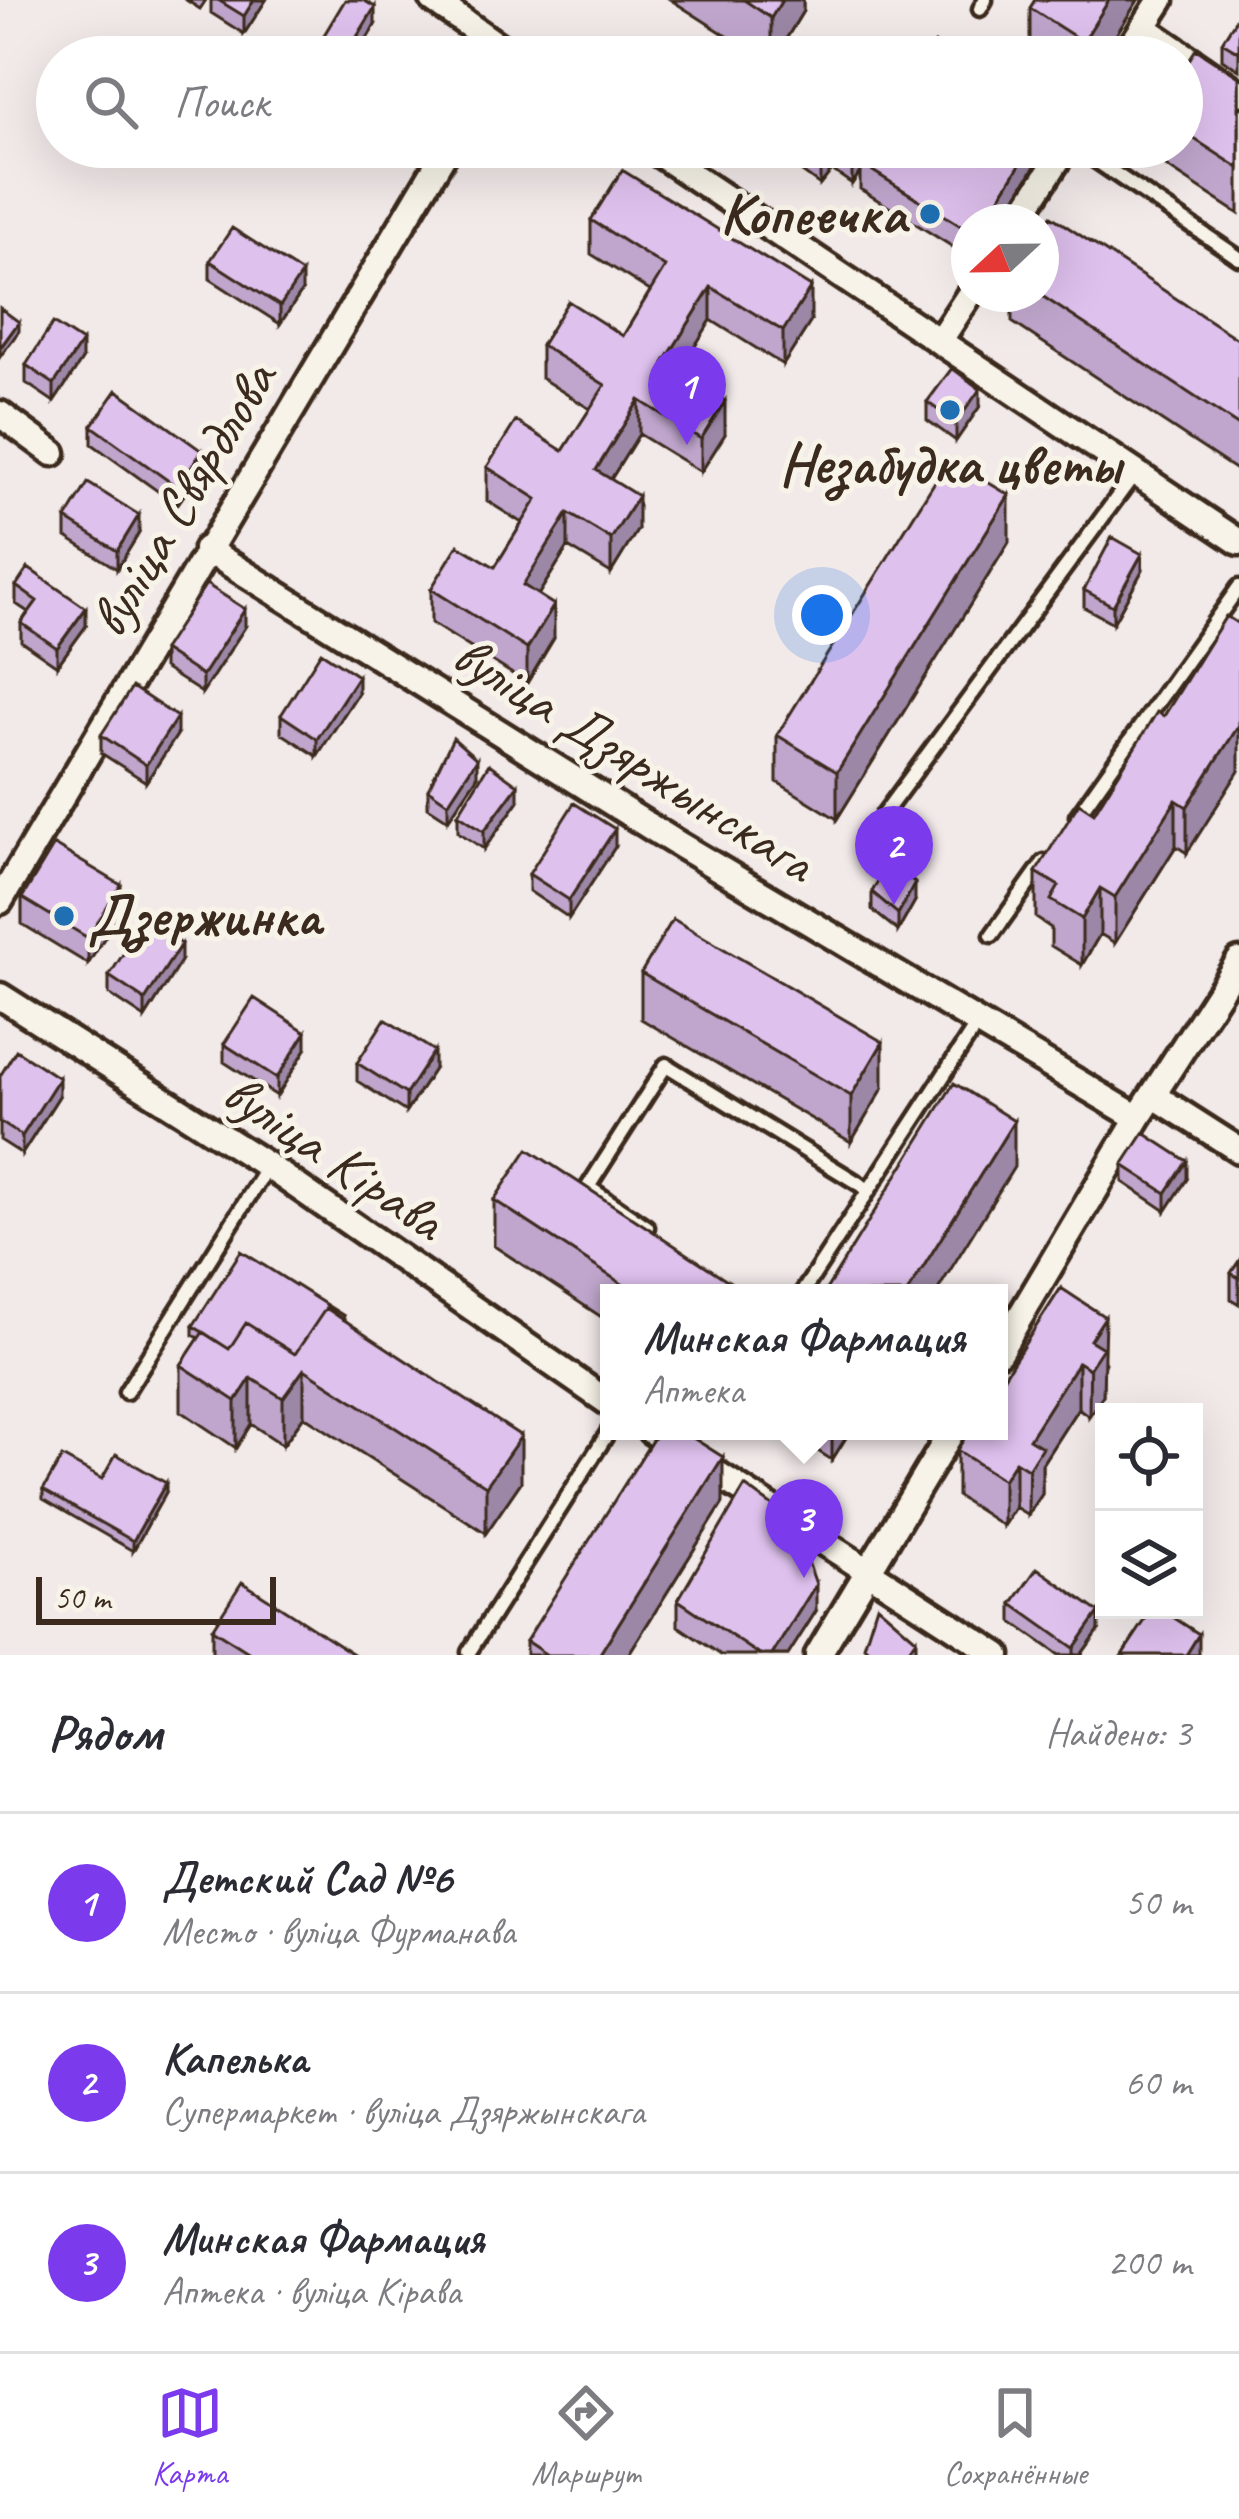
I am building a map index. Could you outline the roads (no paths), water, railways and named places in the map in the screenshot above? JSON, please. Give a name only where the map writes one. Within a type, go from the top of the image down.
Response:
[{"type":"street","points":[[434,0],[482,36]]},
{"type":"street","points":[[1138,36],[1161,0]]},
{"type":"street","points":[[1144,27],[1157,36]]},
{"type":"street","points":[[1203,68],[1239,93]]},
{"type":"street","name":"вуліца Свярдлова","points":[[0,901],[435,168]]},
{"type":"street","points":[[681,168],[1239,542]]},
{"type":"street","points":[[1029,204],[1052,168]]},
{"type":"street","points":[[940,340],[958,312]]},
{"type":"street","points":[[0,414],[53,453]]},
{"type":"street","name":"вуліца Дзяржынскага","points":[[206,549],[673,841],[1138,1118]]},
{"type":"street","points":[[1008,1337],[1138,1118],[1239,961]]},
{"type":"street","name":"вуліца Кірава","points":[[0,996],[268,1166],[600,1397]]},
{"type":"street","points":[[1153,1095],[1239,1150]]},
{"type":"street","points":[[665,1440],[998,1655]]},
{"type":"street","points":[[818,1655],[947,1440]]},
{"type":"lane","points":[[1107,168],[1239,257]]},
{"type":"lane","points":[[883,815],[1135,472]]},
{"type":"lane","points":[[1075,819],[1239,587]]},
{"type":"lane","points":[[992,935],[1047,858]]},
{"type":"lane","points":[[808,1284],[978,1023]]},
{"type":"lane","points":[[664,1240],[588,1187],[666,1065],[869,1190]]},
{"type":"lane","points":[[126,1392],[268,1166]]},
{"type":"lane","points":[[469,1652],[603,1440]]},
{"type":"place","name":"Копеечка","points":[[930,214]]},
{"type":"place","name":"Незабудка цветы","points":[[950,410]]},
{"type":"place","name":"Детский Сад №6","points":[[687,445]]},
{"type":"place","name":"Капелька","points":[[894,905]]},
{"type":"place","name":"Дзержинка","points":[[64,916]]},
{"type":"place","name":"Минская Фармация","points":[[804,1578]]}]
